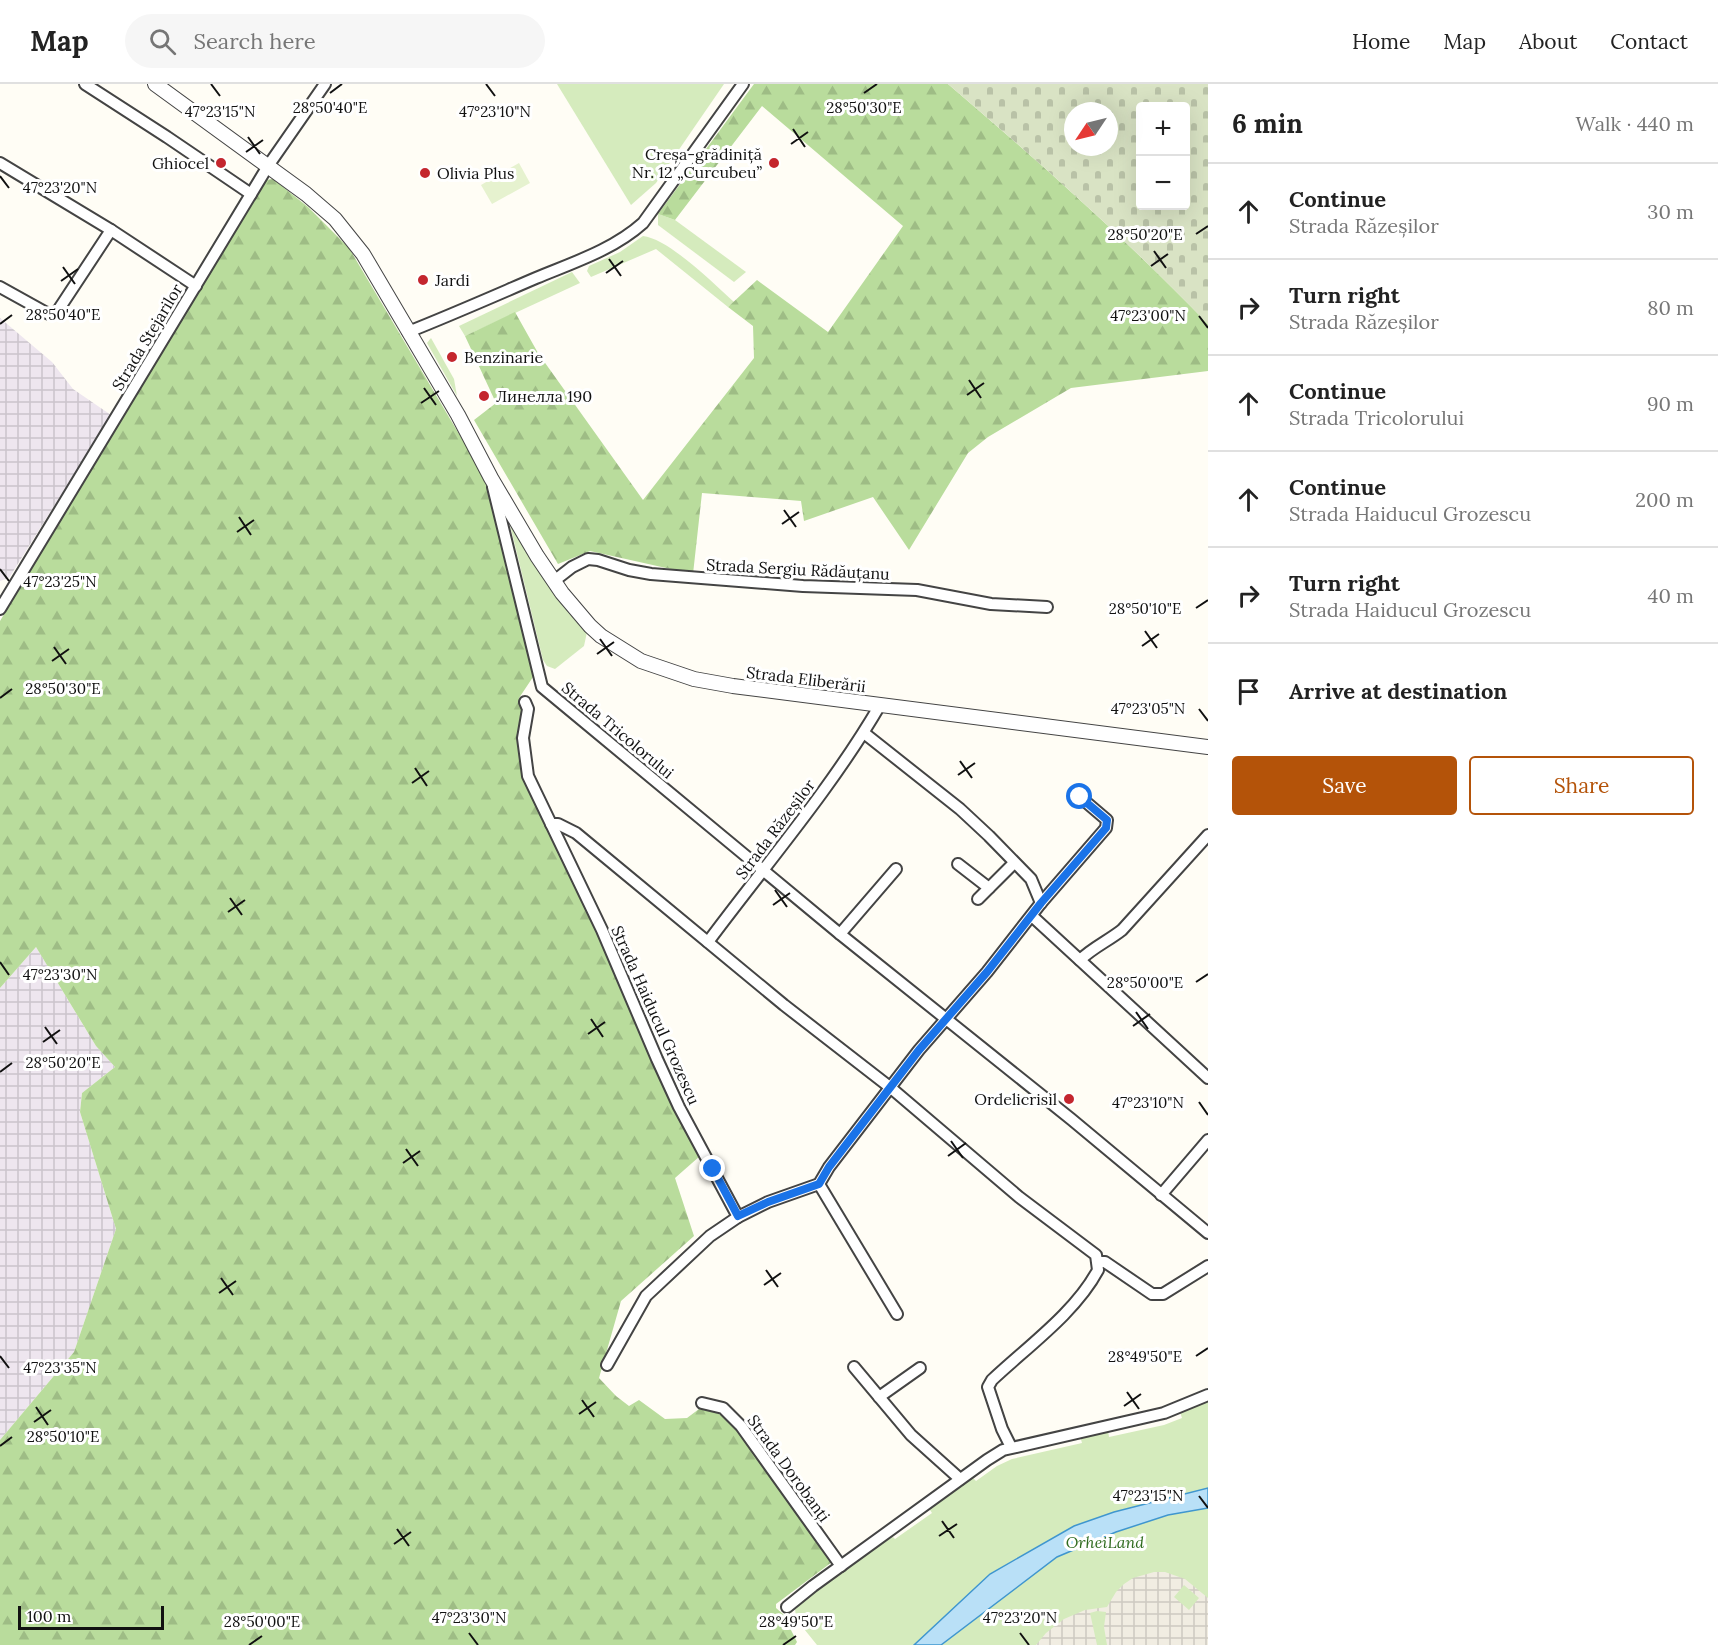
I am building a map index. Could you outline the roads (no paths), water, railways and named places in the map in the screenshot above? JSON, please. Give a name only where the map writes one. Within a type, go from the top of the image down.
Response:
[{"type":"street","points":[[84,84],[167,136],[252,194]]},
{"type":"street","name":"Strada Eliberării","points":[[155,84],[268,166],[335,219],[363,254],[458,416],[491,478],[554,581],[573,608],[601,636],[620,649],[652,665],[694,679],[1208,747]]},
{"type":"street","name":"Strada Stejarilor","points":[[0,609],[268,166],[325,84]]},
{"type":"street","points":[[408,332],[610,246],[634,231],[650,214],[743,84]]},
{"type":"street","points":[[0,163],[111,230],[196,286]]},
{"type":"street","points":[[0,287],[49,314],[57,312],[111,230]]},
{"type":"street","name":"Strada Tricolorului","points":[[491,478],[542,687],[1208,1233]]},
{"type":"street","name":"Strada Sergiu Rădăuțanu","points":[[554,581],[572,567],[588,559],[651,574],[803,586],[917,590],[992,603],[1047,607]]},
{"type":"street","name":"Strada Haiducul Grozescu","points":[[525,702],[528,709],[523,738],[528,776],[602,930],[675,1097],[738,1216]]},
{"type":"street","name":"Strada Răzeșilor","points":[[708,942],[807,813],[864,733],[880,705]]},
{"type":"street","points":[[864,733],[960,809],[1031,879],[1041,903]]},
{"type":"street","points":[[608,1365],[640,1306],[652,1289],[710,1236],[738,1216],[768,1202],[819,1184],[829,1167],[919,1050],[987,972],[1041,903],[1108,824],[1107,820],[1080,797]]},
{"type":"street","points":[[551,824],[558,824],[576,833],[891,1088],[1018,1197],[1096,1255],[1098,1270],[1094,1277],[1071,1305],[1028,1349],[992,1380],[988,1387],[1002,1429],[1011,1447]]},
{"type":"street","points":[[1080,960],[1088,952],[1122,930],[1208,835]]},
{"type":"street","points":[[978,899],[1014,863]]},
{"type":"street","points":[[958,864],[989,888]]},
{"type":"street","points":[[840,933],[896,869]]},
{"type":"street","points":[[1032,916],[1208,1078]]},
{"type":"street","points":[[1161,1196],[1208,1140]]},
{"type":"street","points":[[819,1184],[897,1314]]},
{"type":"street","points":[[1098,1263],[1105,1262],[1152,1294],[1158,1295],[1208,1266]]},
{"type":"street","points":[[854,1366],[911,1435],[960,1479]]},
{"type":"street","points":[[879,1397],[920,1368]]},
{"type":"street","points":[[787,1607],[960,1479],[1011,1447],[1164,1413],[1208,1395]]},
{"type":"street","name":"Strada Dorobanți","points":[[702,1403],[723,1408],[741,1426],[840,1566]]},
{"type":"water","points":[[1208,1488],[1208,1508],[1168,1515],[1116,1532],[1057,1557],[941,1645],[914,1645],[990,1574],[1074,1526],[1114,1512]]},
{"type":"place","name":"Ghiocel","points":[[221,163]]},
{"type":"place","name":"Creșa-grădiniță Nr. 12 „Curcubeu”","points":[[774,163]]},
{"type":"place","name":"Olivia Plus","points":[[425,173]]},
{"type":"place","name":"Jardi","points":[[423,280]]},
{"type":"place","name":"Benzinarie","points":[[452,357]]},
{"type":"place","name":"Линелла 190","points":[[484,396]]},
{"type":"place","name":"Ordelicrisil","points":[[1069,1099]]},
{"type":"park label","name":"OrheiLand","points":[[1105,1542]]}]
